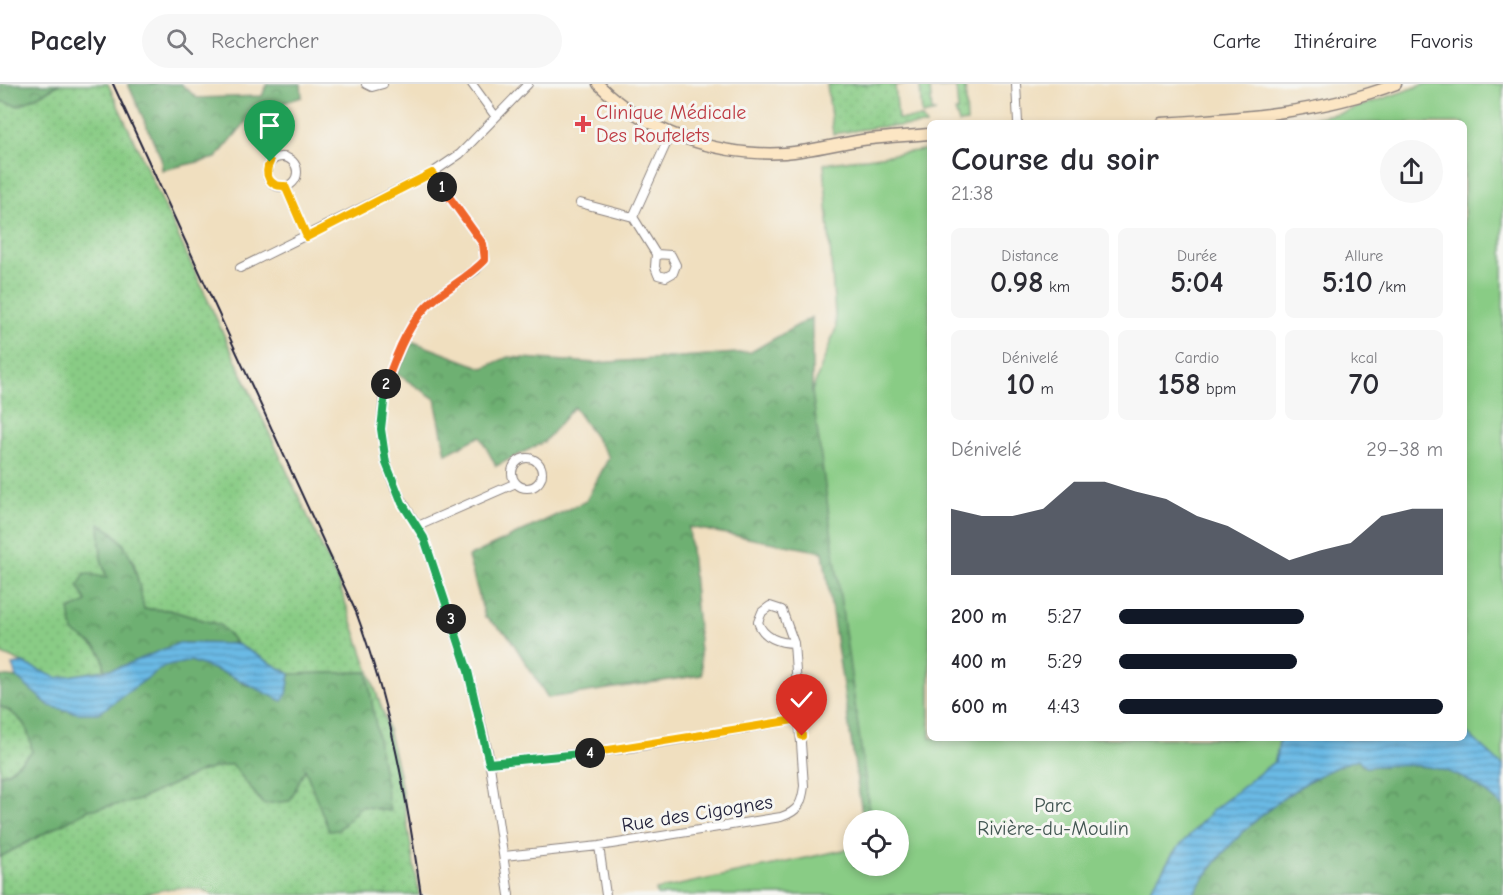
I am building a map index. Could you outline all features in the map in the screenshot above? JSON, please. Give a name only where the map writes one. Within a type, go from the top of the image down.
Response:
[{"type":"street","points":[[366,84],[372,87],[383,84]]},
{"type":"street","points":[[472,84],[496,117]]},
{"type":"street","points":[[240,268],[307,237],[432,173],[460,154],[528,84]]},
{"type":"street","points":[[598,84],[616,102],[671,133],[737,150],[782,153],[879,138],[927,134]]},
{"type":"street","points":[[1016,84],[1018,120]]},
{"type":"street","points":[[1195,120],[1296,111],[1358,97],[1396,84]]},
{"type":"street","points":[[633,217],[671,133]]},
{"type":"street","points":[[278,157],[293,161],[297,171],[294,181],[285,186],[276,186],[267,175],[270,162],[278,157]]},
{"type":"street","points":[[432,173],[483,244],[485,260],[476,270],[436,297],[422,311],[407,333],[384,390],[381,429],[386,463],[402,503],[418,526],[468,671],[489,763],[509,895]]},
{"type":"street","points":[[285,186],[307,237]]},
{"type":"street","points":[[580,203],[633,217],[657,254]]},
{"type":"street","points":[[418,526],[516,483]]},
{"type":"street","name":"Rue des Cigognes","points":[[504,856],[599,846],[781,817],[798,809],[802,803],[804,786],[794,643],[782,610],[770,606],[762,612],[758,622],[766,634],[780,642],[794,643]]},
{"type":"street","points":[[489,763],[623,749],[800,719]]},
{"type":"street","points":[[599,846],[606,895]]},
{"type":"green space","points":[[0,84],[60,84],[19,106],[0,101]]},
{"type":"green space","points":[[60,84],[108,84],[339,584],[385,718],[399,774],[419,895],[213,895],[187,888],[168,889],[140,895],[0,895],[0,857],[88,810],[136,801],[202,771],[232,764],[263,804],[305,768],[338,830],[361,806],[389,811],[367,672],[290,674],[237,644],[220,625],[169,610],[144,609],[133,559],[101,558],[107,579],[88,602],[73,632],[96,647],[102,656],[104,670],[57,678],[0,653],[0,101],[19,106]]},
{"type":"green space","points":[[128,84],[181,84],[197,98],[262,96],[267,84],[301,84],[302,97],[254,112],[216,158],[162,170],[161,158]]},
{"type":"green space","points":[[827,84],[907,84],[895,85],[898,119],[922,118],[926,125],[878,127],[833,134]]},
{"type":"green space","points":[[965,84],[967,120],[958,120],[955,111],[958,111],[956,87],[930,88],[932,112],[936,112],[922,115],[920,86]]},
{"type":"green space","points":[[1425,84],[1503,84],[1503,766],[1467,733],[1467,120],[1301,120],[1344,112]]},
{"type":"green space","name":"Parc Rivière-du-Moulin","points":[[927,149],[927,741],[1279,741],[1275,761],[1212,811],[1174,852],[1147,895],[657,895],[656,890],[843,850],[843,876],[909,876],[909,810],[870,810],[812,391],[836,328],[824,164]]},
{"type":"green space","points":[[812,317],[812,391],[870,810],[862,810],[823,552],[689,527],[702,675],[548,698],[508,635],[485,617],[468,557],[586,501],[609,457],[574,407],[544,442],[496,466],[480,436],[446,454],[435,399],[396,373],[411,341],[483,368],[508,357],[596,363],[751,352]]},
{"type":"green space","points":[[99,524],[119,539],[132,560],[144,609],[169,610],[220,625],[237,644],[179,643],[118,668],[104,670],[102,656],[96,647],[73,632],[69,610],[87,602],[78,586],[85,573],[107,578],[101,558]]},
{"type":"green space","points":[[191,661],[227,674],[247,685],[287,694],[290,674],[367,672],[390,811],[361,806],[338,830],[329,831],[305,769],[290,801],[263,804],[232,764],[202,771],[136,801],[88,810],[0,857],[0,775],[10,771],[32,752],[24,724],[0,706],[0,676],[17,678],[50,706],[133,688],[163,667]]},
{"type":"green space","points":[[0,706],[24,724],[32,752],[9,771],[0,775]]},
{"type":"green space","points":[[1358,759],[1365,767],[1422,766],[1455,774],[1487,793],[1503,807],[1503,895],[1193,895],[1224,853],[1264,813],[1311,780]]},
{"type":"water","points":[[179,643],[237,644],[290,674],[287,694],[282,701],[227,674],[191,661],[163,667],[99,713],[77,713],[50,706],[17,678],[12,665],[23,663],[57,678],[118,668]]},
{"type":"water","points":[[1467,733],[1503,766],[1503,807],[1471,782],[1455,774],[1422,766],[1365,767],[1358,759],[1311,780],[1264,813],[1224,853],[1193,895],[1147,895],[1174,852],[1212,811],[1275,761],[1279,741],[1467,741]]},
{"type":"railway","points":[[113,84],[356,612],[388,716],[410,823],[421,895]]},
{"type":"place","name":"Clinique Médicale Des Routelets","points":[[583,124]]},
{"type":"route","points":[[270,162],[267,171],[269,180],[276,186],[285,186],[307,237],[432,173],[483,244],[485,260],[476,270],[436,297],[422,311],[407,333],[394,360],[384,390],[381,429],[386,463],[402,503],[424,538],[468,671],[489,763],[623,749],[800,719],[802,736]]}]
